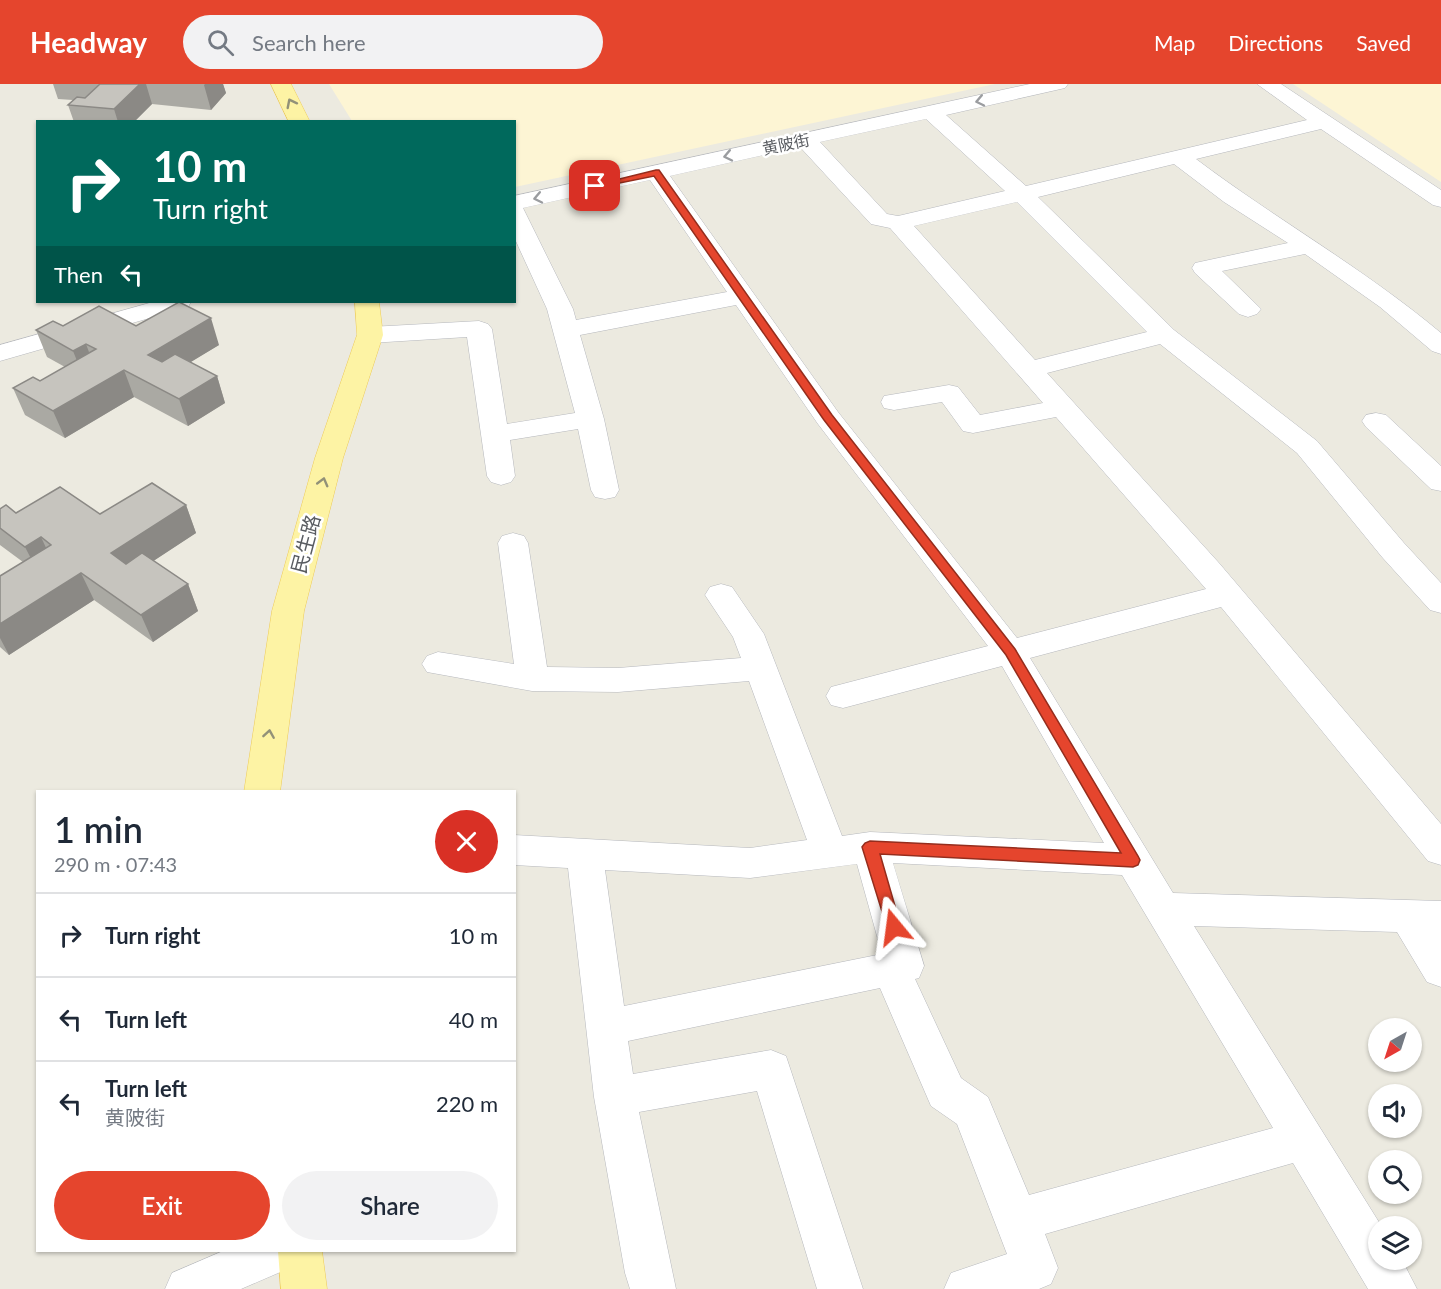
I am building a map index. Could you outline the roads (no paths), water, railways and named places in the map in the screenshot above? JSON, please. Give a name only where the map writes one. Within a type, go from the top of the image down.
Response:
[{"type":"main road","points":[[281,84],[299,120]]},
{"type":"main road","name":"民生路","points":[[262,790],[288,611],[329,458],[370,335],[367,303]]},
{"type":"main road","points":[[300,1252],[304,1289]]},
{"type":"street","name":"黄陂街","points":[[516,203],[1058,84]]},
{"type":"street","points":[[1267,84],[1441,200]]},
{"type":"street","points":[[931,112],[1022,194],[1165,335],[1307,447],[1393,550],[1441,602]]},
{"type":"street","points":[[805,140],[879,219],[898,223],[1324,122]]},
{"type":"street","points":[[1179,157],[1232,197],[1309,246],[1389,302],[1441,346]]},
{"type":"street","points":[[656,172],[828,418],[1010,652],[1162,909],[1394,1289]]},
{"type":"street","points":[[516,215],[560,309],[590,418],[605,490]]},
{"type":"street","points":[[898,223],[1228,594],[1441,850]]},
{"type":"street","points":[[1248,309],[1204,268],[1309,246]]},
{"type":"street","points":[[566,330],[743,296]]},
{"type":"street","points":[[0,353],[175,303]]},
{"type":"street","points":[[370,335],[479,329],[501,476]]},
{"type":"street","points":[[1029,370],[1165,335]]},
{"type":"street","points":[[894,402],[949,393],[973,425],[1063,407]]},
{"type":"street","points":[[495,434],[590,418]]},
{"type":"street","points":[[1376,422],[1441,482]]},
{"type":"street","points":[[513,543],[532,679]]},
{"type":"street","points":[[843,696],[1228,594]]},
{"type":"street","points":[[721,595],[748,633],[830,852]]},
{"type":"street","points":[[438,664],[532,679],[618,680],[761,668]]},
{"type":"street","points":[[516,850],[750,863],[870,847],[1133,860]]},
{"type":"street","points":[[606,1028],[905,966],[870,847]]},
{"type":"street","points":[[585,854],[615,1097],[653,1289]]},
{"type":"street","points":[[1162,909],[1424,916],[1441,970]]},
{"type":"street","points":[[891,969],[946,1092],[973,1111],[1035,1268],[967,1289]]},
{"type":"street","points":[[615,1097],[771,1069],[840,1289]]},
{"type":"street","points":[[1017,1220],[1302,1140]]},
{"type":"street","points":[[188,1289],[274,1252]]}]
